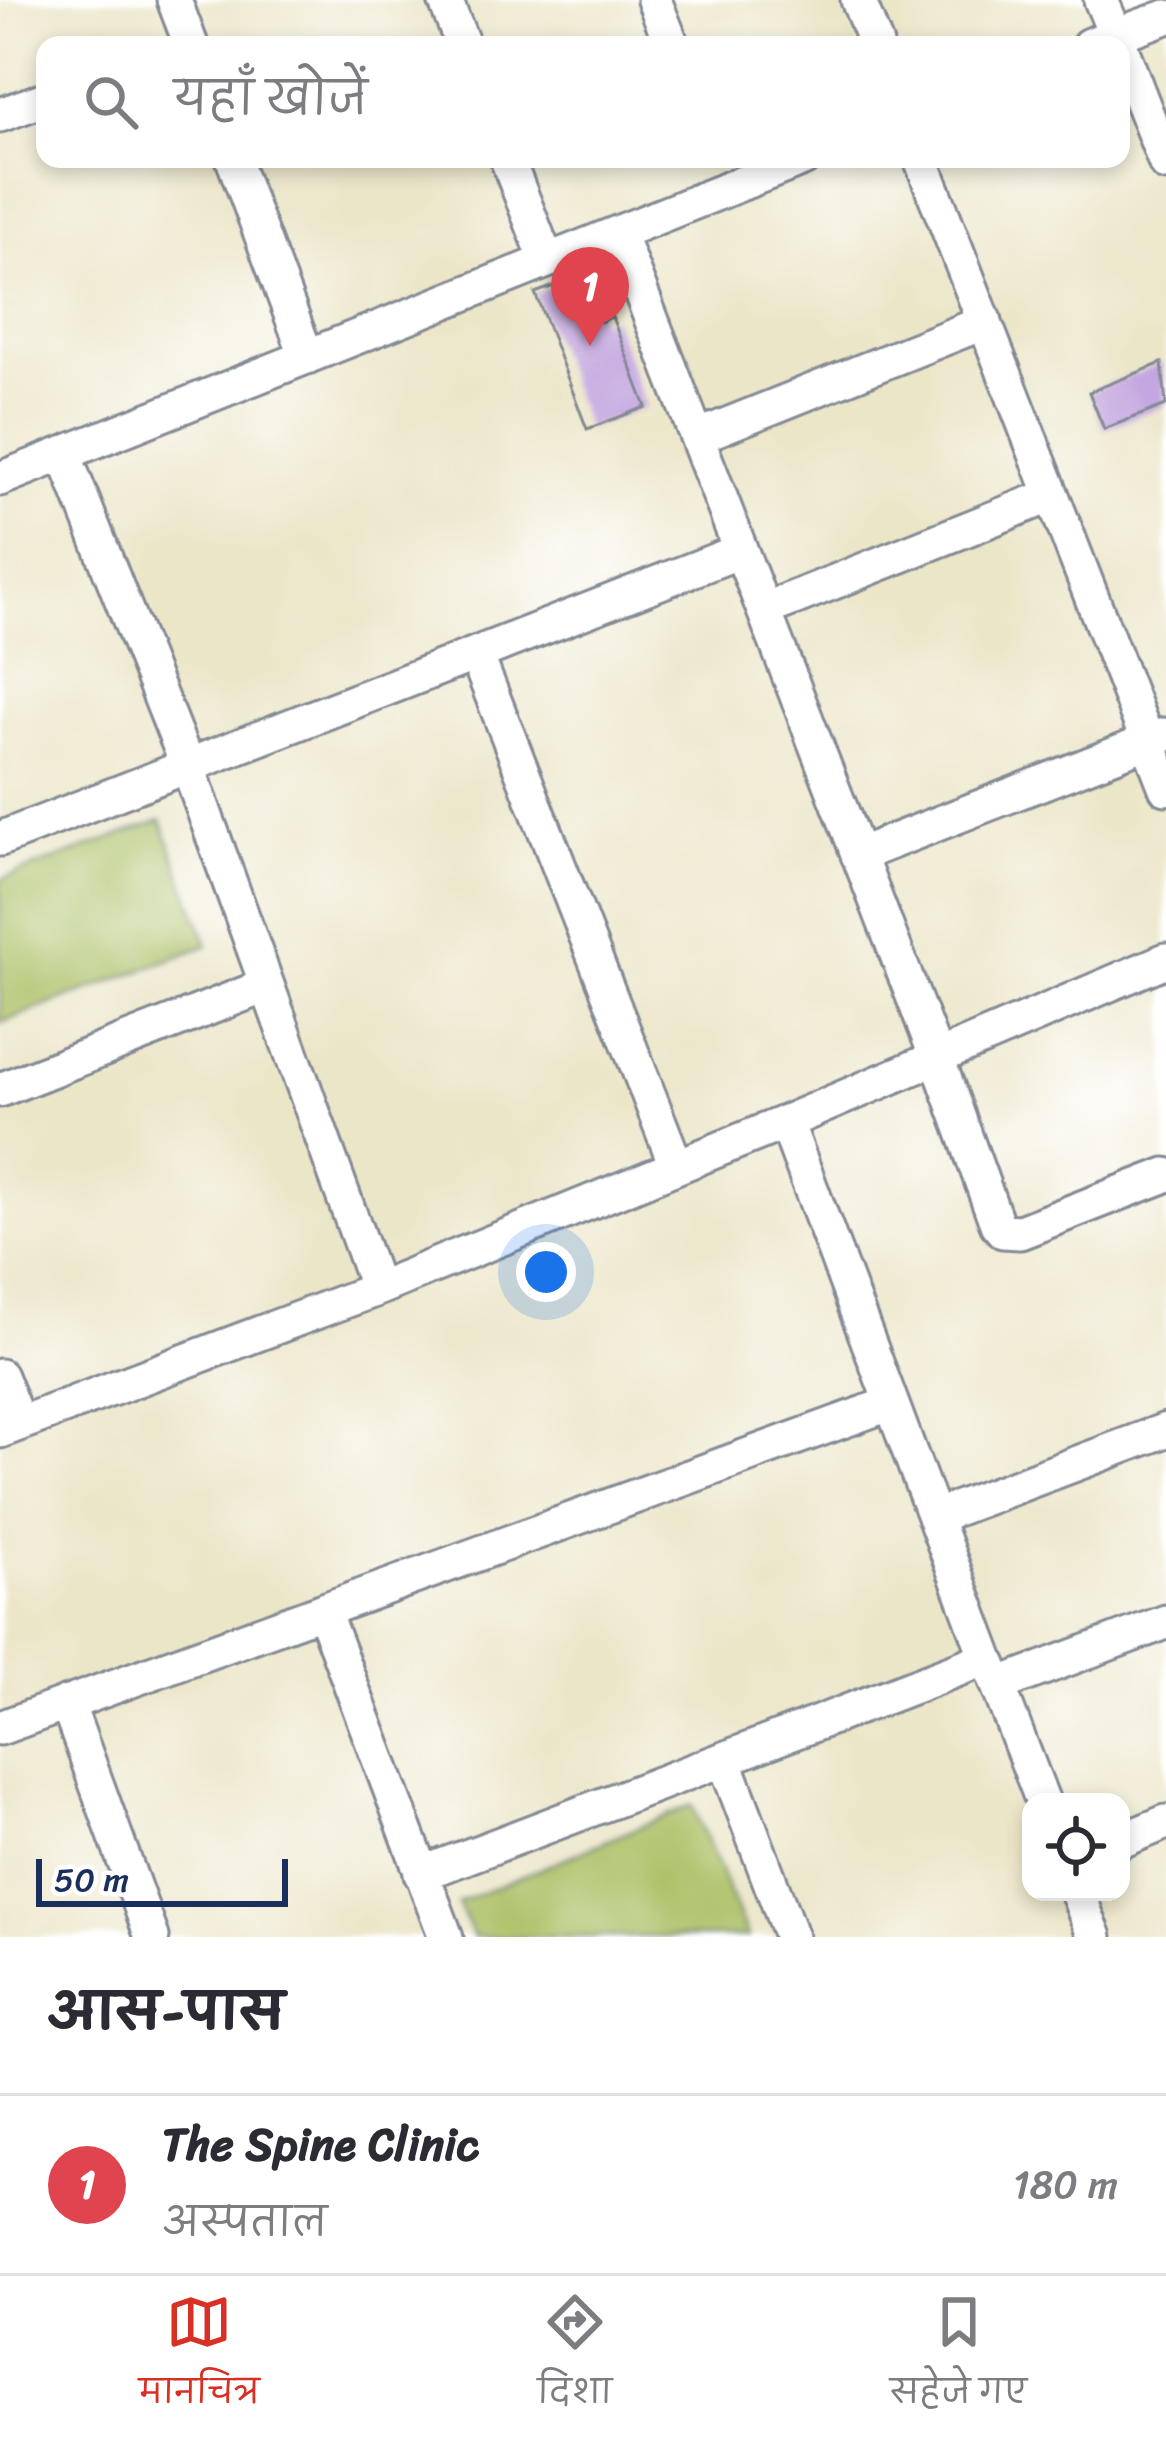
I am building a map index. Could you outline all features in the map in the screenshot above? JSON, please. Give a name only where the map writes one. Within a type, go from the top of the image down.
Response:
[{"type":"street","points":[[174,0],[188,36]]},
{"type":"street","points":[[445,0],[459,36]]},
{"type":"street","points":[[654,0],[668,36]]},
{"type":"street","points":[[858,0],[872,36]]},
{"type":"street","points":[[1101,0],[1109,36]]},
{"type":"street","points":[[1126,36],[1166,17]]},
{"type":"street","points":[[1130,85],[1166,164]]},
{"type":"street","points":[[0,115],[36,102]]},
{"type":"street","points":[[236,168],[307,357]]},
{"type":"street","points":[[511,168],[548,261]]},
{"type":"street","points":[[0,479],[618,233],[722,174],[754,168]]},
{"type":"street","points":[[925,168],[1052,495],[1157,738],[1166,788]]},
{"type":"street","points":[[618,233],[997,1223],[1004,1232],[1020,1232],[1166,1175]]},
{"type":"street","points":[[697,437],[985,322]]},
{"type":"street","points":[[64,454],[188,766],[377,1289]]},
{"type":"street","points":[[764,610],[1052,495]]},
{"type":"street","points":[[0,839],[740,550]]},
{"type":"street","points":[[476,654],[676,1166]]},
{"type":"street","points":[[858,856],[1157,738]]},
{"type":"street","points":[[0,1376],[10,1428],[377,1289],[1166,960]]},
{"type":"street","points":[[0,1090],[265,986]]},
{"type":"street","points":[[786,1122],[1040,1793]]},
{"type":"street","points":[[0,1728],[889,1404]]},
{"type":"street","points":[[934,1517],[1166,1430]]},
{"type":"street","points":[[322,1611],[446,1937]]},
{"type":"street","points":[[421,1874],[724,1759],[1166,1622]]},
{"type":"street","points":[[67,1703],[152,1937]]},
{"type":"street","points":[[724,1759],[791,1937]]},
{"type":"street","points":[[1130,1837],[1166,1822]]},
{"type":"street","points":[[1081,1901],[1095,1937]]},
{"type":"green space","points":[[161,820],[208,945],[0,1023],[0,880]]},
{"type":"green space","points":[[692,1805],[748,1937],[473,1937],[458,1903]]},
{"type":"building","points":[[573,279],[578,293],[588,289],[601,322],[612,317],[646,407],[587,429],[535,293]]},
{"type":"building","points":[[1162,363],[1166,405],[1104,429],[1089,392]]},
{"type":"place","name":"The Spine Clinic","points":[[590,346]]}]
